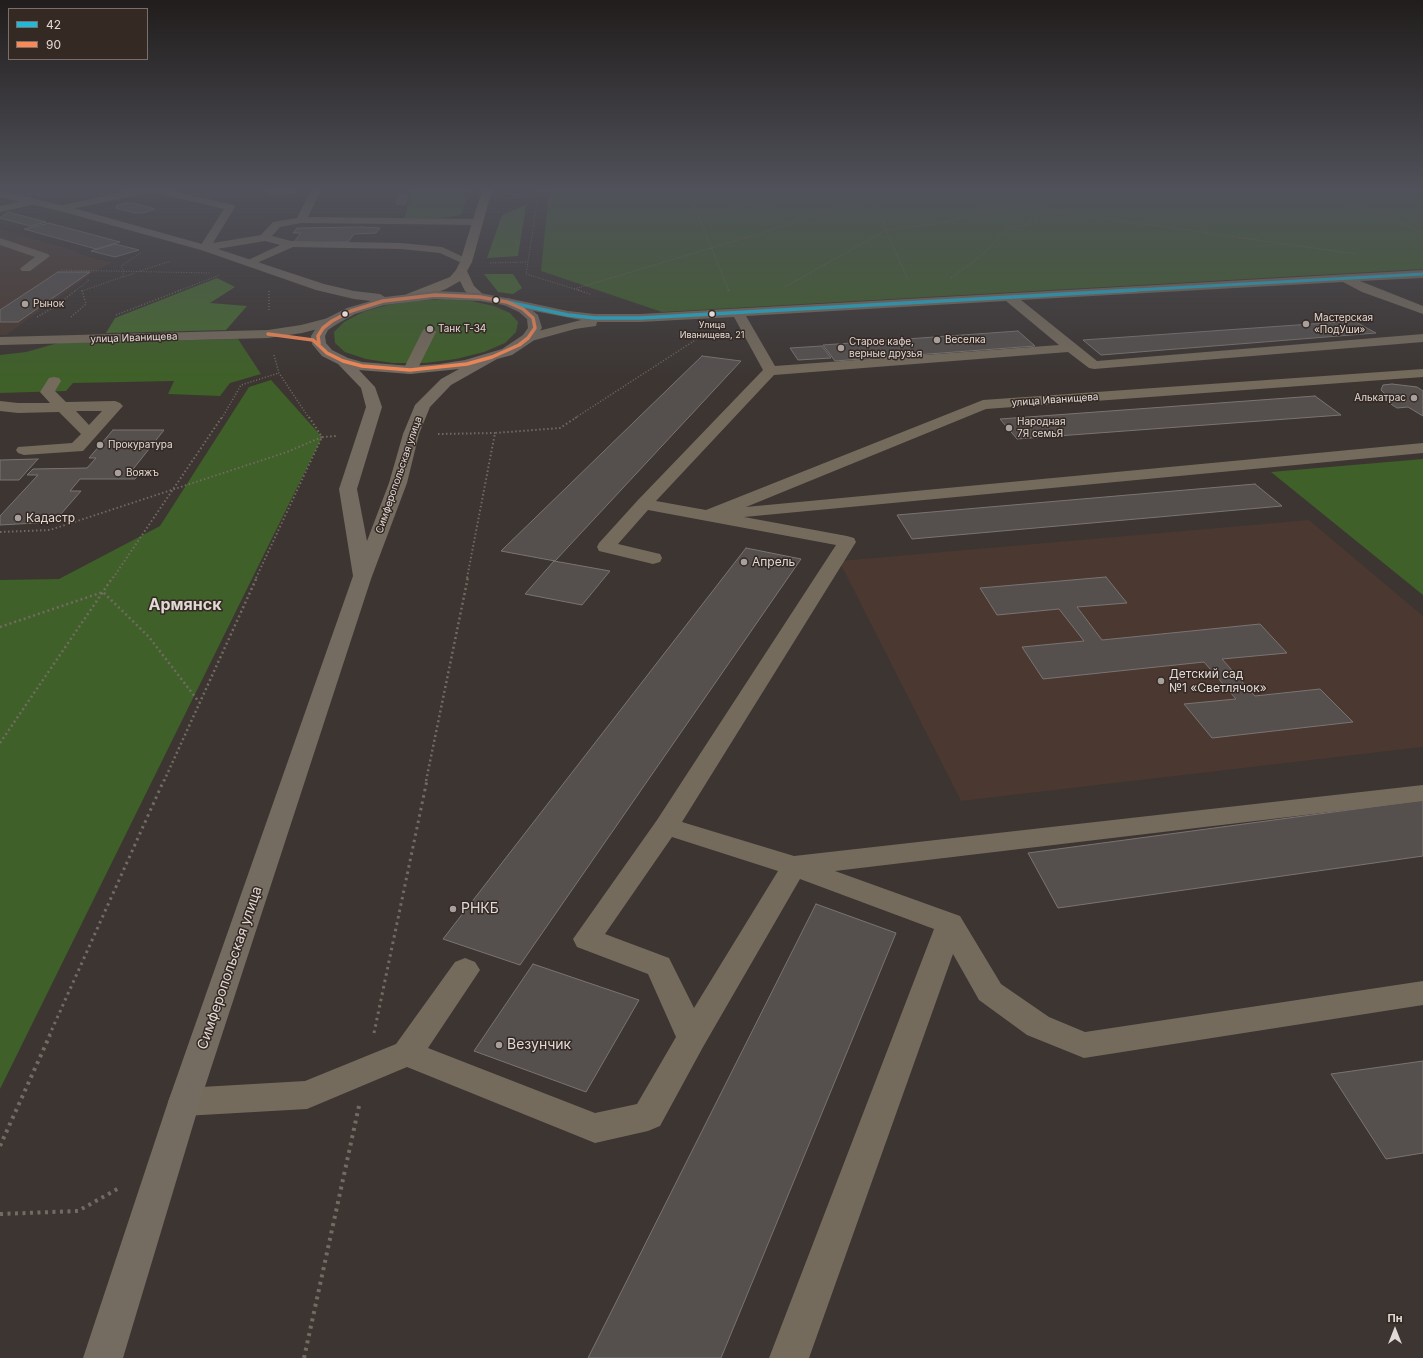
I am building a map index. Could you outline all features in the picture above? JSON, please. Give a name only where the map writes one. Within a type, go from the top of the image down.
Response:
[{"type":"highway","points":[[221,253],[320,287],[366,297],[406,298]]},
{"type":"highway","points":[[320,287],[334,296],[340,303],[335,319]]},
{"type":"highway","points":[[435,295],[480,297],[507,302],[523,309],[533,318],[535,328],[528,338],[520,345],[492,358],[460,365],[410,370],[377,368],[343,361],[327,354],[319,344],[318,336],[323,328],[335,319],[366,306],[406,298],[435,295]]},
{"type":"highway","name":"Симферопольская улица","points":[[103,1358],[184,1102],[361,579],[398,483],[411,434],[423,405],[446,382],[492,358]]},
{"type":"highway","name":"Симферопольская улица","points":[[343,361],[368,387],[374,407],[348,489],[357,538],[361,579]]},
{"type":"main road","points":[[406,298],[442,286],[454,280],[464,266],[468,253]]},
{"type":"main road","points":[[464,266],[469,288],[480,297]]},
{"type":"street","points":[[26,269],[44,256],[36,253]]},
{"type":"street","points":[[250,263],[271,253]]},
{"type":"street","points":[[447,253],[464,266]]},
{"type":"street","points":[[507,302],[595,318],[640,318],[1423,274]]},
{"type":"street","points":[[1346,278],[1366,289],[1423,310]]},
{"type":"street","points":[[1009,297],[1094,365],[1423,338]]},
{"type":"street","points":[[738,313],[770,371]]},
{"type":"street","points":[[528,338],[574,325],[640,318]]},
{"type":"street","name":"улица Иванищева","points":[[268,334],[302,329],[335,319]]},
{"type":"street","points":[[410,370],[429,332]]},
{"type":"street","name":"улица Иванищева","points":[[1,342],[268,334],[302,337],[313,340],[319,344]]},
{"type":"street","points":[[653,558],[606,548],[644,504],[770,371],[1071,348]]},
{"type":"street","name":"улица Иванищева","points":[[707,516],[983,405],[1423,373]]},
{"type":"street","points":[[54,381],[47,392],[90,434]]},
{"type":"street","points":[[0,406],[18,408],[115,406],[77,448],[24,450]]},
{"type":"street","points":[[707,516],[1423,448]]},
{"type":"street","points":[[644,504],[847,542],[666,826],[587,939],[659,966],[692,1038]]},
{"type":"street","points":[[794,866],[1423,793]]},
{"type":"street","points":[[666,826],[794,866],[950,924],[990,992],[1038,1026],[1084,1045],[1423,993]]},
{"type":"street","points":[[407,1053],[595,1128],[648,1116],[692,1038],[794,866]]},
{"type":"street","points":[[789,1358],[950,924]]},
{"type":"street","points":[[184,1102],[307,1096],[407,1053],[465,970]]},
{"type":"path","points":[[122,277],[124,272],[121,266],[141,253]]},
{"type":"path","points":[[529,253],[526,274],[596,296]]},
{"type":"path","points":[[574,289],[696,253]]},
{"type":"path","points":[[304,1358],[367,1070],[459,623],[495,433],[560,428],[738,313],[713,253]]},
{"type":"path","points":[[785,287],[845,253]]},
{"type":"path","points":[[896,253],[918,302],[984,253]]},
{"type":"path","points":[[1349,253],[1360,255]]},
{"type":"path","points":[[82,291],[175,260]]},
{"type":"path","points":[[54,270],[224,274],[116,315]]},
{"type":"path","points":[[44,340],[86,304],[81,286],[89,280],[87,279]]},
{"type":"path","points":[[0,743],[217,426],[241,385],[279,373]]},
{"type":"path","points":[[0,532],[50,530],[287,452],[322,436],[199,703],[0,1146]]},
{"type":"path","points":[[0,627],[103,592]]},
{"type":"path","points":[[103,592],[149,637],[199,703]]},
{"type":"shaded area","name":"Рынок","points":[[0,253],[77,253],[98,260],[112,262],[94,272],[6,335],[0,335]]},
{"type":"shaded area","name":"Детский сад №1 «Светлячок»","points":[[1309,520],[1423,616],[1423,747],[961,801],[839,561]]},
{"type":"green space","points":[[489,253],[518,253],[518,256],[487,258]]},
{"type":"green space","points":[[543,253],[1423,253],[1423,269],[662,312],[541,271]]},
{"type":"green space","points":[[484,274],[513,274],[522,288],[513,294],[498,292]]},
{"type":"green space","points":[[217,278],[235,287],[210,303],[247,306],[226,330],[106,333],[115,318]]},
{"type":"green space","points":[[445,299],[471,301],[494,306],[510,313],[518,322],[516,332],[505,343],[484,352],[456,359],[425,363],[393,363],[366,359],[345,352],[335,343],[334,332],[344,322],[363,312],[387,305]]},
{"type":"green space","points":[[238,339],[261,374],[230,383],[220,396],[168,394],[174,381],[73,383],[66,391],[0,393],[0,355],[26,352],[58,343]]},
{"type":"green space","points":[[271,380],[322,437],[0,1089],[0,580],[59,579],[160,526],[249,387]]},
{"type":"green space","points":[[1423,459],[1423,595],[1271,472]]},
{"type":"building","points":[[100,253],[127,253],[115,257]]},
{"type":"building","points":[[58,272],[90,272],[18,322],[0,322],[0,310]]},
{"type":"building","points":[[1354,321],[1376,333],[1101,355],[1083,340]]},
{"type":"building","points":[[1018,331],[1035,346],[835,361],[823,345]]},
{"type":"building","points":[[822,346],[831,358],[798,360],[790,348]]},
{"type":"building","points":[[702,356],[741,361],[555,561],[501,551]]},
{"type":"building","points":[[1392,384],[1417,387],[1423,391],[1423,416],[1408,407],[1397,408],[1380,397],[1385,394],[1381,390],[1383,385]]},
{"type":"building","points":[[1315,396],[1341,415],[1017,439],[1000,419]]},
{"type":"building","points":[[113,430],[164,430],[130,473],[140,473],[135,479],[80,479],[70,491],[81,491],[54,522],[0,525],[0,516],[38,475],[27,475],[33,469],[87,468],[96,458],[89,458]]},
{"type":"building","points":[[38,459],[19,480],[0,480],[0,460]]},
{"type":"building","points":[[1255,484],[1282,506],[912,539],[897,515]]},
{"type":"building","points":[[746,548],[801,559],[520,965],[443,939]]},
{"type":"building","points":[[554,561],[610,571],[582,605],[525,594]]},
{"type":"building","points":[[1106,577],[1127,603],[1077,607],[1102,640],[1260,624],[1287,653],[1222,659],[1255,696],[1320,689],[1353,722],[1212,738],[1184,704],[1236,699],[1204,662],[1043,679],[1022,647],[1084,641],[1059,609],[997,615],[980,588]]},
{"type":"building","points":[[1423,800],[1423,856],[1058,908],[1028,853]]},
{"type":"building","points":[[816,904],[896,933],[721,1358],[588,1358]]},
{"type":"building","points":[[533,964],[639,1000],[586,1092],[474,1051]]},
{"type":"building","points":[[1423,1061],[1423,1153],[1386,1159],[1331,1074]]},
{"type":"transit line","name":"42","points":[[507,302],[568,315],[595,318],[640,318],[1423,274]]},
{"type":"transit line","name":"90","points":[[268,334],[313,340],[327,353],[343,361],[362,366],[410,370],[467,364],[492,357],[519,345],[528,338],[535,328],[533,318],[523,309],[507,302],[480,297],[435,295],[383,301],[351,311],[332,321],[323,328],[318,336],[319,344]]},
{"type":"place","name":"Рынок","points":[[25,304]]},
{"type":"place","name":"Улица Иванищева, 21","points":[[712,314]]},
{"type":"place","name":"Мастерская «ПодУши»","points":[[1306,324]]},
{"type":"place","name":"Танк Т-34","points":[[430,329]]},
{"type":"place","name":"Веселка","points":[[937,340]]},
{"type":"place","name":"Старое кафе, верные друзья","points":[[841,348]]},
{"type":"place","name":"Алькатрас","points":[[1414,398]]},
{"type":"place","name":"Народная 7Я семьЯ","points":[[1009,428]]},
{"type":"place","name":"Прокуратура","points":[[100,445]]},
{"type":"place","name":"Вояжъ","points":[[118,473]]},
{"type":"place","name":"Кадастр","points":[[18,518]]},
{"type":"place","name":"Апрель","points":[[744,562]]},
{"type":"place","name":"Детский сад №1 «Светлячок»","points":[[1161,681]]},
{"type":"place","name":"РНКБ","points":[[453,909]]},
{"type":"place","name":"Везунчик","points":[[499,1045]]},
{"type":"district","name":"Армянск","points":[[185,605]]}]
